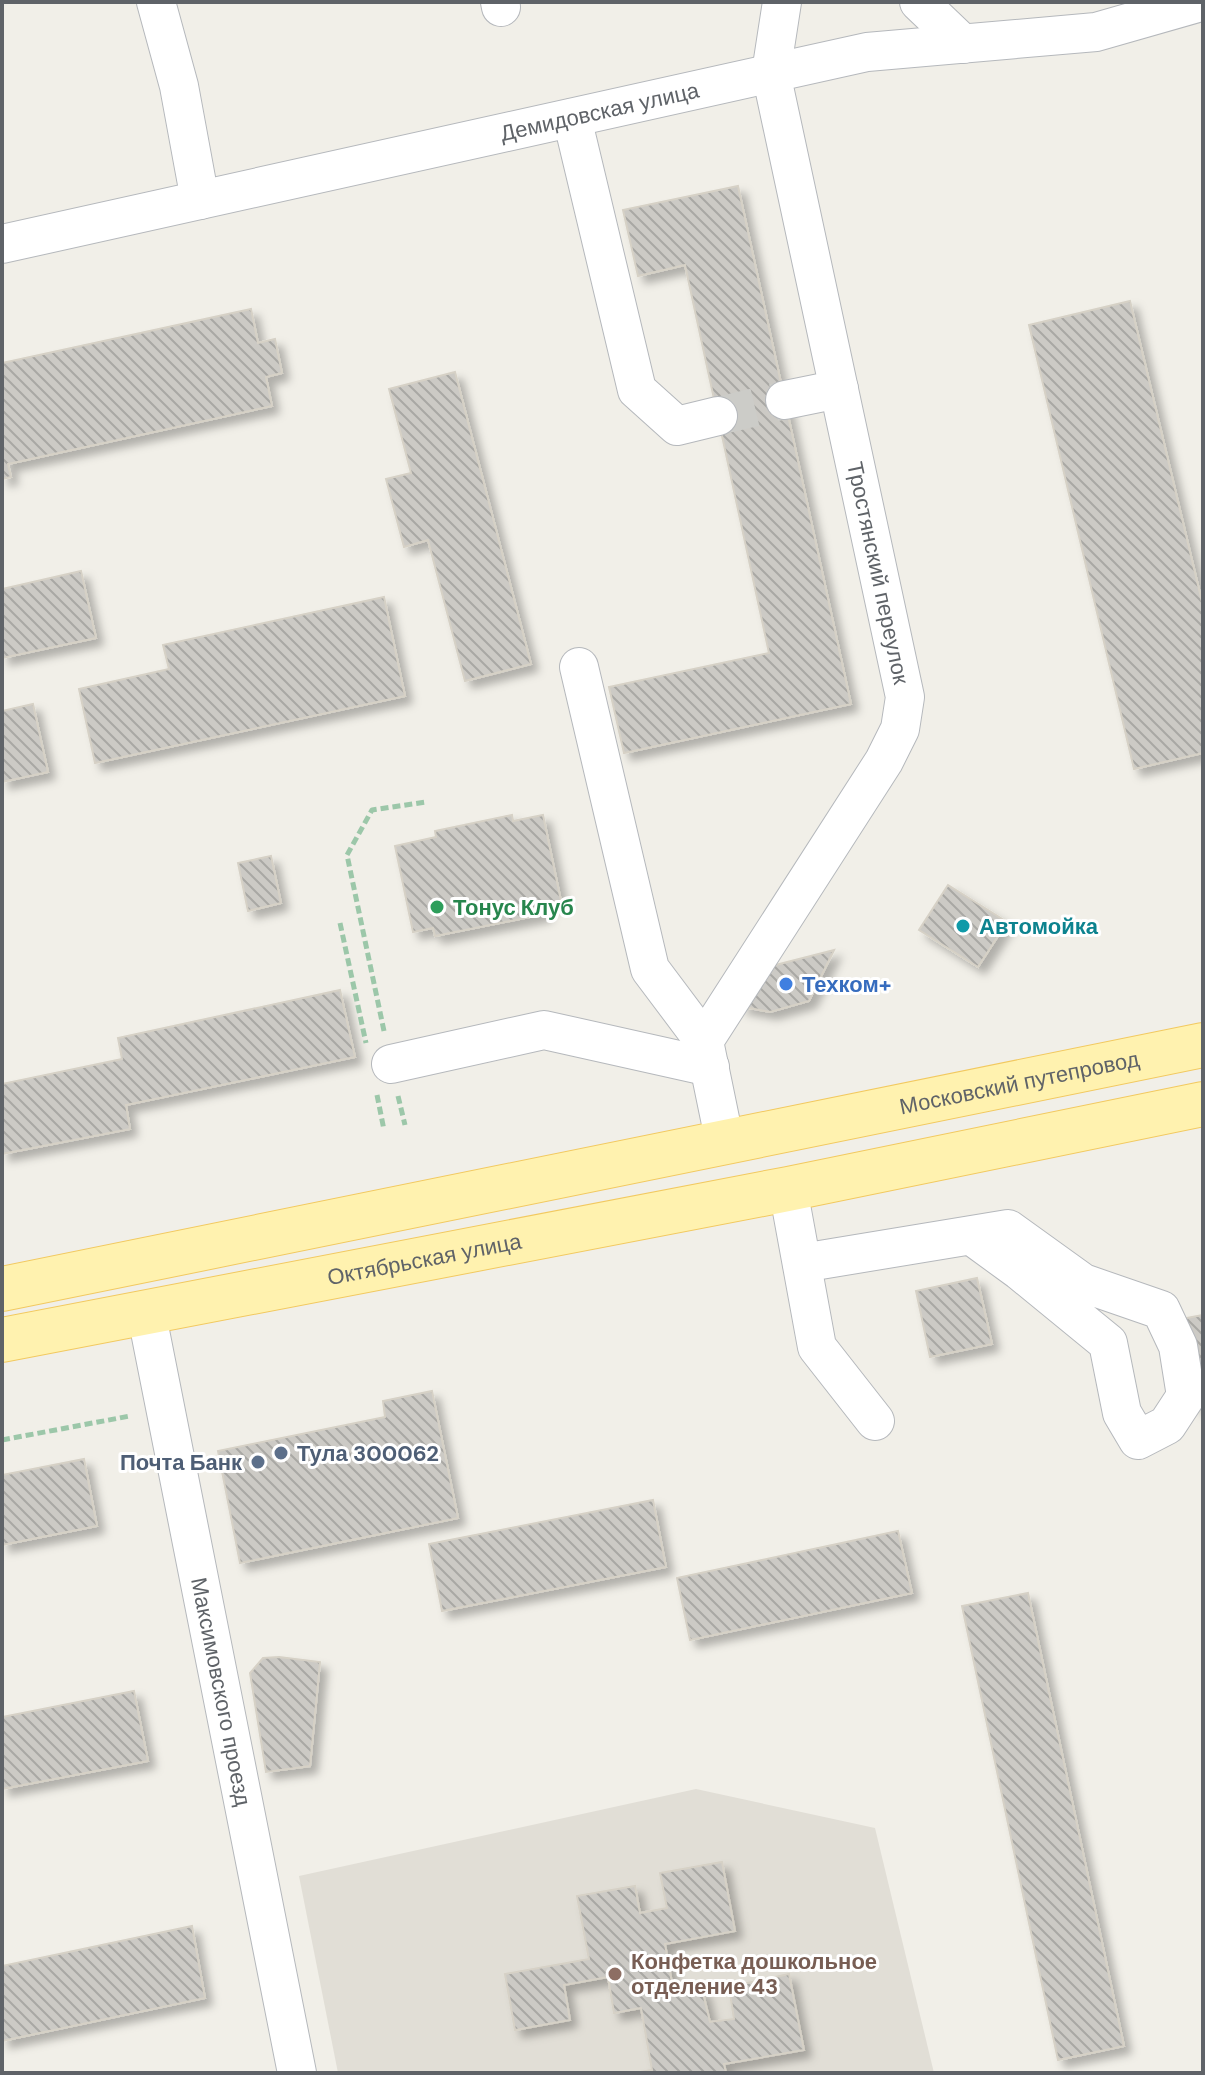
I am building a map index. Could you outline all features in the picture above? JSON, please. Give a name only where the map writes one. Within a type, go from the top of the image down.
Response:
[{"type":"main road","name":"Московский путепровод","points":[[725,1143],[1203,1045]]},
{"type":"main road","name":"Октябрьская улица","points":[[2,1340],[788,1189],[1203,1104]]},
{"type":"main road","points":[[2,1289],[725,1143]]},
{"type":"street","points":[[156,2],[179,86],[200,200]]},
{"type":"street","name":"Тростянский переулок","points":[[707,1054],[876,774],[900,729],[905,697],[771,73],[782,2]]},
{"type":"street","points":[[919,2],[963,44]]},
{"type":"street","name":"Демидовская улица","points":[[2,244],[867,52],[1096,32],[1201,2]]},
{"type":"street","points":[[572,118],[637,390],[677,426],[718,416]]},
{"type":"street","points":[[785,400],[839,389]]},
{"type":"street","points":[[579,667],[650,969],[707,1054],[725,1143]]},
{"type":"street","points":[[378,1068],[544,1030],[707,1054]]},
{"type":"street","points":[[788,1189],[817,1347],[875,1421]]},
{"type":"street","points":[[802,1263],[1008,1229],[1083,1283],[1161,1310],[1178,1346],[1186,1396],[1167,1425],[1138,1440],[1122,1413],[1108,1343],[972,1236]]},
{"type":"street","name":"Максимовского проезд","points":[[146,1311],[297,2073]]},
{"type":"path","points":[[384,1130],[347,855],[372,810],[426,802]]},
{"type":"path","points":[[340,923],[378,1068],[405,1125]]},
{"type":"path","points":[[2,1440],[167,1409]]},
{"type":"shaded area","name":"Конфетка дошкольное отделение 43","points":[[696,1789],[875,1828],[934,2073],[338,2073],[299,1876]]},
{"type":"building","points":[[738,186],[851,704],[624,753],[609,687],[769,653],[685,265],[638,276],[623,210]]},
{"type":"building","points":[[1130,301],[1203,606],[1203,753],[1134,769],[1029,325]]},
{"type":"building","points":[[251,309],[258,343],[275,339],[282,373],[266,377],[272,406],[8,464],[11,477],[2,479],[2,363]]},
{"type":"building","points":[[455,372],[531,664],[465,681],[428,540],[404,547],[386,479],[411,473],[389,389]]},
{"type":"building","points":[[81,571],[96,638],[2,658],[2,589]]},
{"type":"building","points":[[384,597],[405,696],[95,763],[79,689],[169,669],[163,645]]},
{"type":"building","points":[[33,704],[48,772],[2,782],[2,711]]},
{"type":"building","points":[[512,815],[513,821],[543,815],[561,901],[543,905],[545,914],[435,936],[433,928],[413,932],[395,846],[436,837],[435,831]]},
{"type":"building","points":[[271,856],[281,903],[248,911],[238,863]]},
{"type":"building","name":"Автомойка","points":[[948,885],[1007,922],[978,967],[919,930]]},
{"type":"building","name":"Техком+","points":[[834,950],[809,1001],[770,1012],[739,1006],[768,967]]},
{"type":"building","points":[[340,990],[355,1057],[126,1105],[130,1129],[2,1154],[2,1084],[122,1059],[118,1038]]},
{"type":"building","points":[[977,1278],[992,1344],[930,1357],[916,1291]]},
{"type":"building","points":[[1203,1315],[1203,1407],[1197,1408],[1181,1319]]},
{"type":"building","points":[[432,1391],[458,1518],[240,1563],[218,1451],[385,1417],[383,1401]]},
{"type":"building","points":[[84,1459],[97,1526],[2,1545],[2,1475]]},
{"type":"building","points":[[653,1500],[666,1567],[442,1611],[429,1544]]},
{"type":"building","points":[[898,1531],[912,1593],[690,1640],[677,1578]]},
{"type":"building","points":[[1028,1593],[1124,2046],[1058,2060],[962,1606]]},
{"type":"building","points":[[263,1658],[320,1662],[310,1766],[266,1772],[250,1673]]},
{"type":"building","points":[[134,1691],[148,1761],[2,1789],[2,1717]]},
{"type":"building","points":[[722,1862],[735,1931],[665,1944],[674,1994],[702,1989],[710,2022],[734,2019],[729,1987],[789,1974],[804,2050],[724,2064],[726,2073],[633,2073],[652,2070],[641,2008],[614,2013],[608,1977],[564,1985],[570,2020],[515,2030],[505,1974],[589,1959],[577,1896],[635,1886],[640,1913],[667,1908],[660,1873]]},
{"type":"building","points":[[192,1926],[205,1998],[2,2041],[2,1966]]},
{"type":"tunnel","points":[[718,416],[785,400]]},
{"type":"place","name":"Тонус Клуб","points":[[437,907]]},
{"type":"place","name":"Автомойка","points":[[963,926]]},
{"type":"place","name":"Техком+","points":[[786,984]]},
{"type":"place","name":"Тула 300062","points":[[281,1453]]},
{"type":"place","name":"Почта Банк","points":[[258,1462]]},
{"type":"place","name":"Конфетка дошкольное отделение 43","points":[[615,1974]]}]
